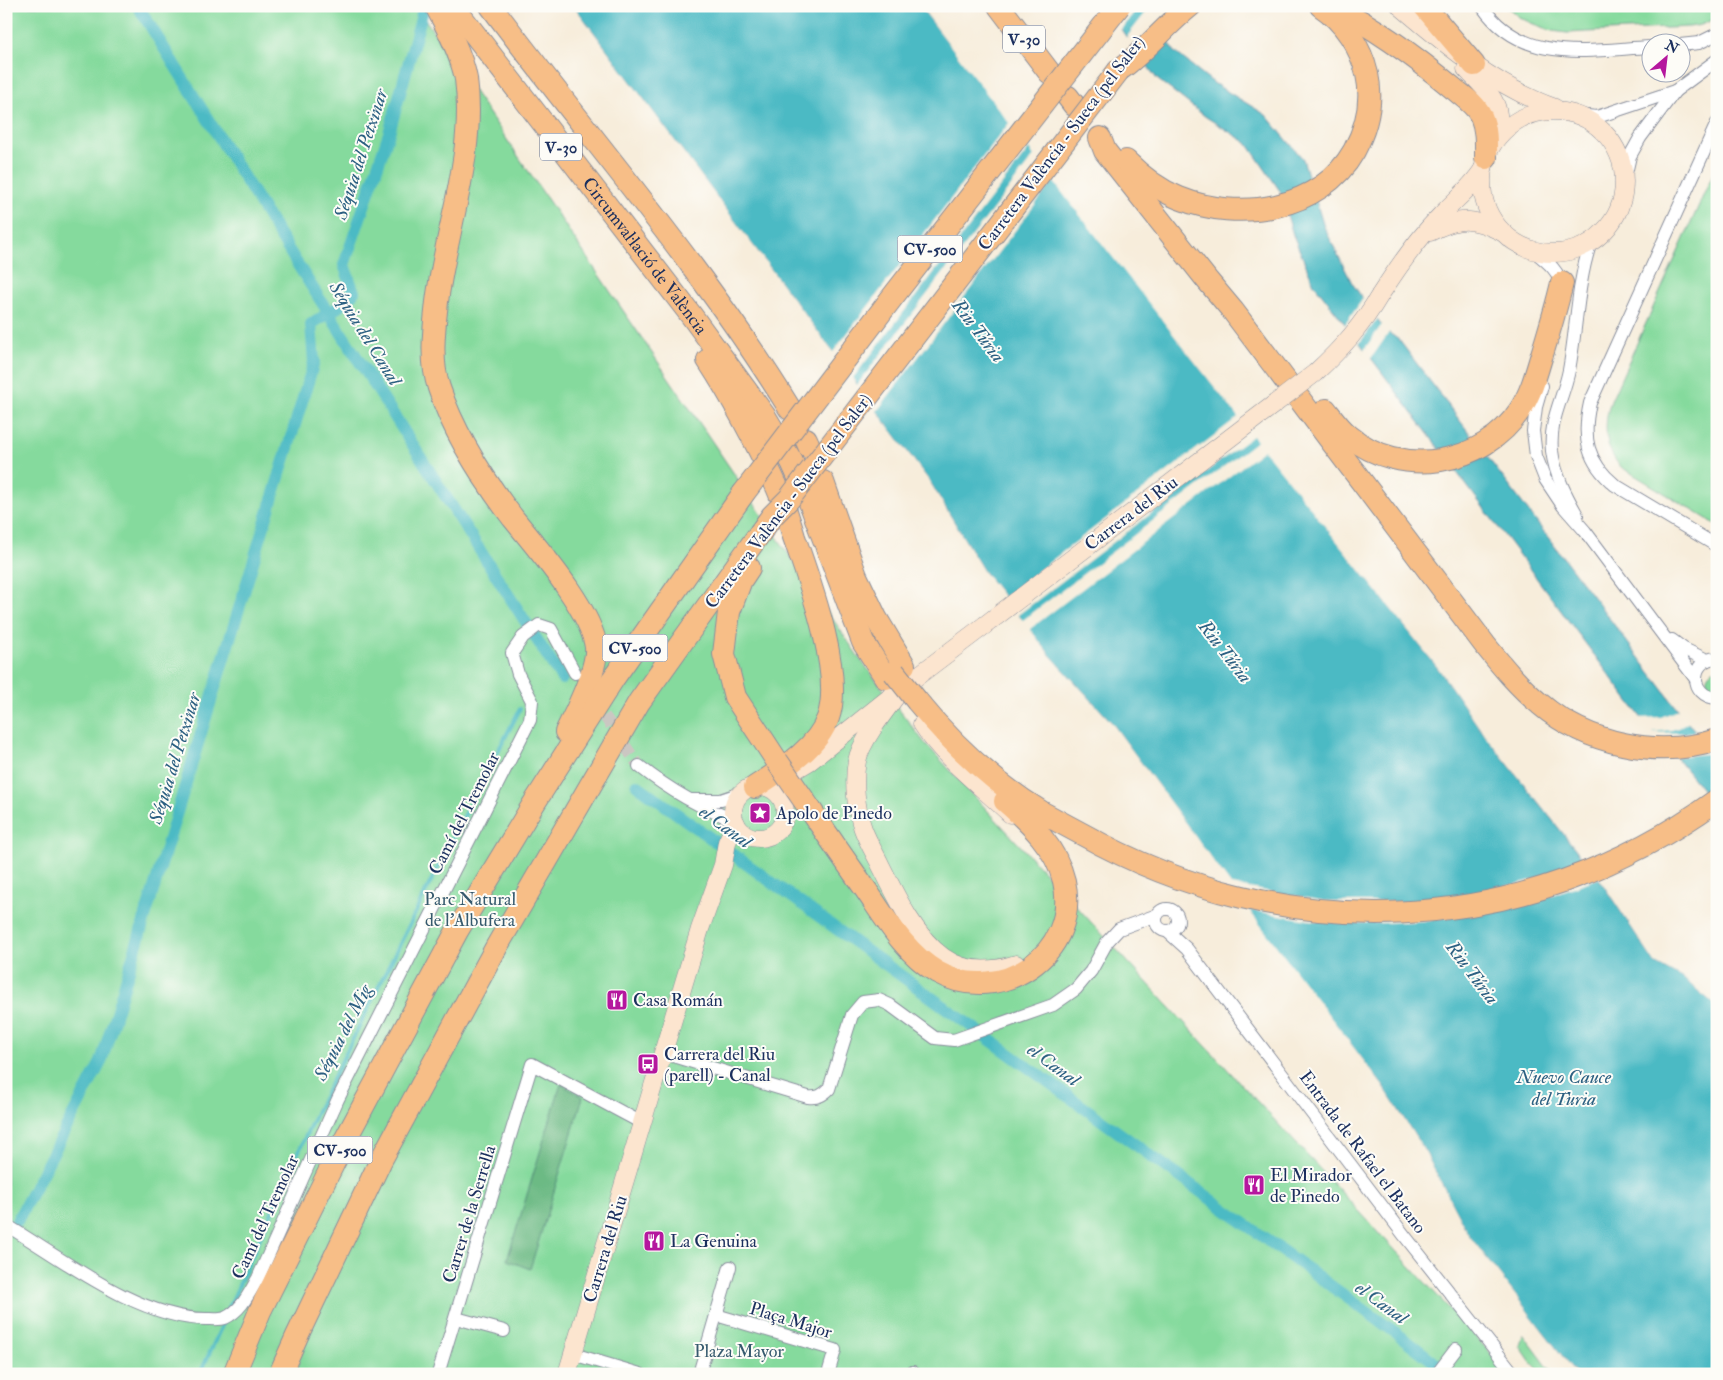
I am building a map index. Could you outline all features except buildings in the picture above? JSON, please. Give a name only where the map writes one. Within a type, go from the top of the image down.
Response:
[{"type":"highway","points":[[436,6],[451,35],[466,78],[468,126],[462,170],[441,273],[435,322],[434,358],[438,385],[448,414],[474,460],[512,516],[564,582],[594,636],[596,648],[590,679],[568,728],[544,769],[533,805]]},
{"type":"highway","name":"Circumval·lació de València","points":[[454,6],[764,415],[792,462],[809,500],[863,642],[905,686]]},
{"type":"highway","name":"Circumval·lació de València","points":[[490,6],[637,194],[730,317],[790,409]]},
{"type":"highway","name":"V-30","points":[[999,6],[1049,72]]},
{"type":"highway","name":"Carretera València - Sueca (pel Saler)","points":[[234,1374],[260,1311],[344,1142],[458,931],[533,805],[613,679],[743,494],[891,299],[1119,6]]},
{"type":"highway","points":[[1321,6],[1338,21],[1359,50],[1365,64],[1369,92],[1367,120],[1358,145],[1343,167],[1325,185],[1295,201],[1271,207],[1232,210],[1204,206],[1177,198],[1152,183],[1096,134],[1105,151],[1233,311],[1504,668],[1540,704],[1560,720],[1599,738],[1642,747],[1692,746],[1715,740]]},
{"type":"highway","points":[[1333,6],[1402,49],[1441,78],[1474,107],[1480,115],[1486,132],[1487,158]]},
{"type":"highway","points":[[1424,6],[1474,65]]},
{"type":"highway","name":"Carretera València - Sueca (pel Saler)","points":[[280,1374],[381,1160],[497,946],[639,702],[762,539],[772,516],[789,499],[1119,70],[1137,57],[1169,24],[1179,9]]},
{"type":"highway","points":[[1142,199],[1250,310],[1337,425],[1349,437],[1365,447],[1395,460],[1426,462],[1450,459],[1463,455],[1492,440],[1515,418],[1531,390],[1562,283]]},
{"type":"highway","points":[[668,287],[682,320],[712,366],[778,489],[804,565],[830,661],[832,699],[828,718],[820,732],[789,764],[754,789]]},
{"type":"highway","points":[[762,539],[741,580],[729,612],[724,654],[735,697],[895,933],[915,955],[937,972],[959,981],[982,984],[1010,978],[1035,964],[1048,950],[1057,936],[1065,910],[1064,881],[1056,858],[1047,844],[1024,818],[922,724],[856,576],[822,482]]},
{"type":"highway","points":[[905,686],[943,716],[980,755],[1015,785],[1073,829],[1146,867],[1189,883],[1225,894],[1288,907],[1336,912],[1396,912],[1464,906],[1511,897],[1546,887],[1608,864],[1671,832],[1717,800]]},
{"type":"street","name":"Carrera del Riu","points":[[1400,6],[1433,34],[1507,87],[1536,102],[1571,114]]},
{"type":"street","points":[[1482,6],[1508,34],[1522,42],[1537,47],[1568,51],[1640,47]]},
{"type":"street","name":"Carrera del Riu","points":[[754,789],[810,762],[984,625],[1315,373],[1345,344],[1366,318],[1399,265],[1440,215],[1476,181],[1487,158],[1499,124],[1496,104],[1477,80],[1433,34]]},
{"type":"street","points":[[1690,44],[1699,43],[1717,34]]},
{"type":"street","points":[[1676,91],[1597,117],[1538,112],[1511,124],[1501,133],[1487,158],[1482,183],[1488,210],[1495,223],[1516,242],[1530,248],[1554,252],[1573,249],[1590,242],[1602,233],[1615,216],[1622,196],[1630,156],[1640,138],[1676,91],[1717,60]]},
{"type":"street","points":[[1571,114],[1590,121],[1610,140],[1618,153],[1624,182]]},
{"type":"street","points":[[1717,123],[1590,403],[1586,440],[1590,453],[1604,476],[1615,486],[1717,546]]},
{"type":"street","name":"Carrera del Riu","points":[[1423,236],[1461,220],[1479,221],[1505,233]]},
{"type":"street","points":[[1585,531],[1558,475],[1552,452],[1552,430],[1553,419],[1568,372],[1584,263],[1590,242]]},
{"type":"street","points":[[1530,248],[1550,264],[1562,283],[1563,311],[1534,418],[1534,444],[1540,470],[1562,506],[1585,531],[1696,678],[1700,691],[1717,698]]},
{"type":"street","name":"Camí del Tremolar","points":[[6,1225],[113,1291],[153,1309],[192,1319],[224,1319],[243,1305],[258,1278],[338,1098],[530,720],[532,701],[518,674],[512,654],[523,637],[539,625],[551,629],[575,673]]},
{"type":"street","points":[[1662,632],[1684,649],[1714,659]]},
{"type":"street","points":[[1696,678],[1699,667],[1714,659]]},
{"type":"street","points":[[905,686],[869,734],[857,760],[856,796],[863,828],[907,913],[919,932],[935,950],[955,964],[977,970],[995,969],[1015,964],[1038,949],[1053,926],[1057,914],[1059,896],[1055,874],[1045,852],[1036,840],[933,742],[922,724]]},
{"type":"street","name":"Carrera del Riu","points":[[784,804],[810,762]]},
{"type":"street","points":[[639,766],[661,784],[701,807],[735,821]]},
{"type":"street","points":[[691,800],[721,800],[754,789],[777,794],[784,804],[784,821],[780,828],[764,838],[751,837],[742,832],[735,821],[734,806],[754,789]]},
{"type":"street","name":"Carrera del Riu","points":[[567,1374],[700,929],[732,845],[735,821]]},
{"type":"street","points":[[732,845],[751,837]]},
{"type":"street","name":"Entrada de Rafael el Batano","points":[[663,1053],[757,1083],[816,1098],[824,1095],[829,1089],[852,1015],[863,1002],[879,1000],[890,1005],[936,1038],[954,1040],[1053,1005],[1076,989],[1091,971],[1107,942],[1119,929],[1133,924],[1165,924],[1187,949],[1404,1235],[1514,1374]]},
{"type":"street","name":"Carrer de la Serrella","points":[[438,1374],[532,1064],[642,1123]]},
{"type":"street","points":[[699,1374],[730,1267]]},
{"type":"street","name":"Plaça Major","points":[[716,1315],[835,1350],[828,1374]]},
{"type":"street","points":[[456,1318],[504,1332]]},
{"type":"street","points":[[1437,1374],[1453,1353]]},
{"type":"street","points":[[574,1354],[640,1374]]},
{"type":"green space","name":"Parc Natural de l'Albufera","points":[[6,6],[416,6],[860,659],[924,742],[1510,1374],[6,1374]]},
{"type":"green space","points":[[1506,6],[1717,6],[1717,18],[1701,25],[1689,27],[1567,33],[1552,31],[1531,23],[1519,17]]},
{"type":"green space","points":[[1717,165],[1717,525],[1621,467],[1615,460],[1608,444],[1606,427],[1611,401]]},
{"type":"green space","points":[[1712,670],[1717,670],[1717,688],[1709,686],[1707,682],[1707,676]]},
{"type":"green space","points":[[561,1084],[583,1097],[530,1269],[507,1260]]},
{"type":"green space","points":[[1523,1334],[1553,1374],[1543,1374],[1531,1362],[1520,1346]]},
{"type":"water","name":"Nuevo Cauce del Turia","points":[[574,6],[920,6],[1200,368],[1438,668],[1481,730],[1600,880],[1655,963],[1684,979],[1717,1006],[1717,1374],[1576,1374],[1468,1234],[1425,1152],[1383,1086],[1271,941],[1112,723],[1050,655],[984,572],[930,482]]},
{"type":"water","points":[[1104,6],[1146,6],[1175,52],[1215,84],[1266,115],[1303,159],[1324,227],[1352,283],[1385,330],[1399,340],[1717,759],[1717,808],[1643,720],[1314,284],[1293,235],[1280,191],[1247,143],[1206,117],[1157,79]]},
{"type":"pier","points":[[572,6],[574,6],[833,352],[1009,123],[920,6],[923,6],[1202,366],[1440,667],[1483,728],[1602,878],[1656,961],[1686,977],[1717,1002],[1717,1006],[1684,979],[1655,963],[1599,878],[1538,900],[1423,921],[1344,923],[1308,920],[1249,910],[1383,1086],[1425,1152],[1468,1234],[1576,1374],[1573,1374],[1466,1236],[1423,1153],[1381,1088],[1269,943],[1111,725],[1048,657],[982,573],[928,484]],"holes":[[[1029,149],[1034,156],[857,385],[853,378]],[[1053,181],[1238,417],[1004,597],[984,572],[930,482],[877,411]],[[1253,436],[1257,441],[1023,620],[1018,615]],[[1264,450],[1438,668],[1481,730],[1586,861],[1537,879],[1470,895],[1406,902],[1331,902],[1231,885],[1112,723],[1050,655],[1030,629]]]},
{"type":"pier","points":[[1101,6],[1139,6],[1119,32]]},
{"type":"pier","points":[[1150,7],[1168,36],[1143,64],[1125,39]]},
{"type":"pier","points":[[1364,297],[1379,317],[1358,345],[1344,326]]},
{"type":"pier","points":[[1383,323],[1390,331],[1370,360],[1363,351]]},
{"type":"pier","points":[[1680,709],[1689,721],[1681,727],[1672,730],[1652,732],[1685,733],[1698,731],[1715,753],[1672,757],[1639,718],[1661,717]]},
{"type":"waterway","name":"Séquia del Canal","points":[[138,6],[298,265],[562,679]]},
{"type":"waterway","points":[[415,6],[422,14]]},
{"type":"waterway","name":"Séquia del Petxinar","points":[[346,302],[354,292],[344,265],[389,133],[422,14]]},
{"type":"waterway","name":"Séquia del Petxinar","points":[[17,1221],[101,1062],[314,362],[311,324],[340,306]]},
{"type":"waterway","name":"Séquia del Mig","points":[[227,1312],[316,1113],[447,849],[520,709]]},
{"type":"waterway","name":"el Canal","points":[[637,785],[1399,1335],[1450,1374]]},
{"type":"waterway","name":"Séquia del Mig","points":[[200,1374],[224,1321]]},
{"type":"tunnel","points":[[594,701],[639,766]]},
{"type":"place","name":"Apolo de Pinedo","points":[[760,813]]},
{"type":"place","name":"Casa Román","points":[[617,1000]]},
{"type":"place","name":"Carrera del Riu (parell) - Canal","points":[[648,1064]]},
{"type":"place","name":"El Mirador de Pinedo","points":[[1254,1185]]},
{"type":"place","name":"La Genuina","points":[[654,1241]]},
{"type":"water label","name":"Riu Túria","points":[[979,330]]},
{"type":"water label","name":"Riu Túria","points":[[1226,651]]},
{"type":"water label","name":"Riu Túria","points":[[1473,972]]},
{"type":"park label","name":"Plaza Mayor","points":[[739,1351]]}]
